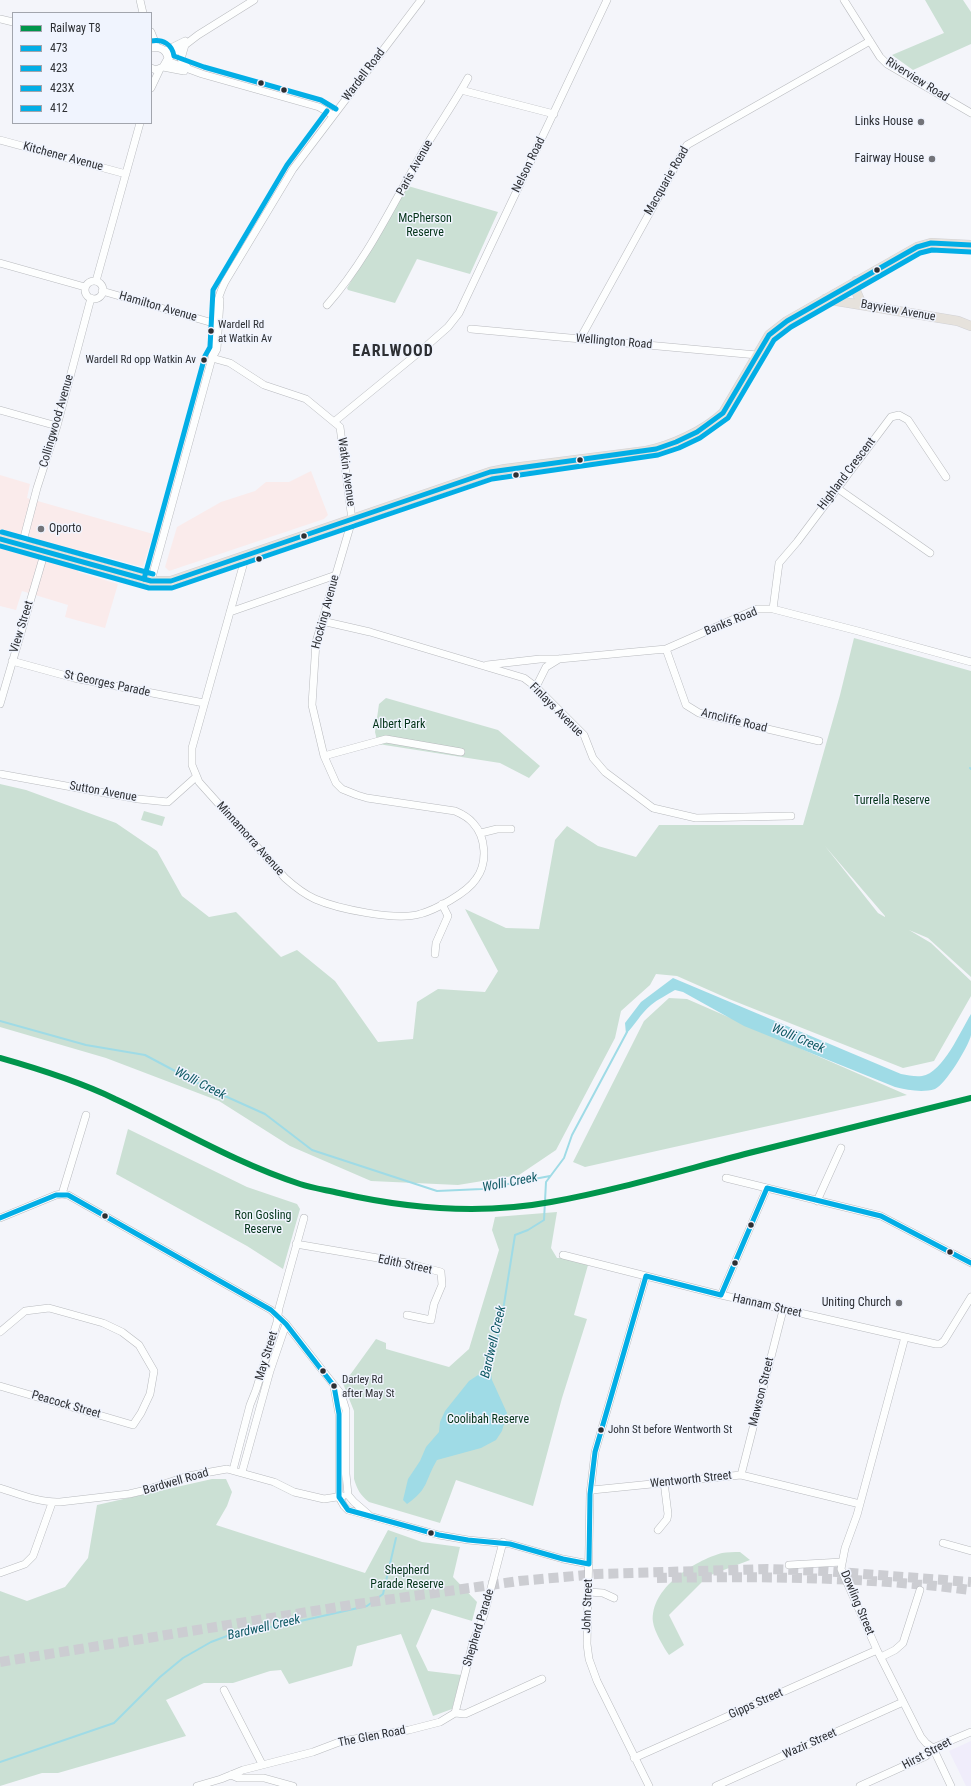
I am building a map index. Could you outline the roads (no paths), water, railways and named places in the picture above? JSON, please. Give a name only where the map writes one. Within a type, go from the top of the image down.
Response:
[{"type":"main road","points":[[0,539],[151,581],[163,582],[179,579],[490,472],[646,451],[672,444],[711,423],[723,413],[770,335],[779,326],[909,251],[924,245],[939,243],[971,245]]},
{"type":"main road","points":[[856,281],[856,291],[862,305]]},
{"type":"main road","name":"Bayview Avenue","points":[[825,299],[958,321],[971,326]]},
{"type":"street","points":[[140,0],[144,12]]},
{"type":"street","points":[[152,86],[165,64],[185,45],[198,35],[254,0]]},
{"type":"street","name":"Wardell Road","points":[[151,581],[212,358],[214,309],[219,293],[293,169],[421,0]]},
{"type":"street","name":"Nelson Road","points":[[335,421],[448,327],[459,313],[607,0]]},
{"type":"street","name":"Riverview Road","points":[[844,0],[870,41],[888,64],[971,113]]},
{"type":"street","points":[[0,19],[12,22]]},
{"type":"street","points":[[152,37],[154,48],[165,51],[198,35]]},
{"type":"street","name":"Macquarie Road","points":[[580,339],[687,145],[870,41]]},
{"type":"street","points":[[185,45],[181,58],[183,64],[189,69]]},
{"type":"street","points":[[165,51],[165,64]]},
{"type":"street","points":[[152,68],[165,64],[189,69],[202,74]]},
{"type":"street","points":[[165,64],[320,107],[333,115]]},
{"type":"street","name":"Paris Avenue","points":[[327,305],[350,276],[387,218],[425,148],[468,78]]},
{"type":"street","points":[[461,90],[554,114]]},
{"type":"street","points":[[96,281],[140,124]]},
{"type":"street","name":"Kitchener Avenue","points":[[0,140],[126,174]]},
{"type":"street","points":[[0,263],[85,287]]},
{"type":"street","points":[[85,287],[88,283],[96,281]]},
{"type":"street","points":[[85,287],[86,295],[91,298],[99,296],[102,292],[102,286],[96,281]]},
{"type":"street","name":"Hamilton Avenue","points":[[102,292],[213,323]]},
{"type":"street","name":"Wardell Road","points":[[212,358],[217,349],[219,293]]},
{"type":"street","name":"Collingwood Avenue","points":[[22,544],[36,492],[58,426],[91,298]]},
{"type":"street","name":"Wellington Road","points":[[471,329],[757,356]]},
{"type":"street","name":"Watkin Avenue","points":[[212,358],[230,363],[264,385],[306,399],[335,421],[340,427],[352,520]]},
{"type":"street","points":[[0,410],[58,426]]},
{"type":"street","name":"Highland Crescent","points":[[773,609],[779,563],[797,542],[890,417],[899,415],[908,420],[946,477]]},
{"type":"street","points":[[837,488],[930,553]]},
{"type":"street","name":"Hocking Avenue","points":[[352,520],[316,642],[312,705],[324,756],[336,783],[342,789],[367,798],[455,811],[468,818],[481,833]]},
{"type":"street","name":"View Street","points":[[0,704],[45,551]]},
{"type":"street","name":"Minnamorra Avenue","points":[[246,555],[192,748],[192,765],[196,777],[205,789],[285,878],[297,889],[313,899],[332,905],[401,917],[420,914],[442,904],[464,890],[477,878],[483,861],[481,833]]},
{"type":"street","points":[[230,612],[336,575]]},
{"type":"street","name":"Banks Road","points":[[483,665],[666,649],[757,609],[773,609],[971,662]]},
{"type":"street","name":"Finlays Avenue","points":[[322,621],[370,632],[519,676],[536,687],[584,735],[593,758],[605,772],[653,808],[696,818],[791,816]]},
{"type":"street","name":"Arncliffe Road","points":[[666,649],[686,705],[698,713],[818,741]]},
{"type":"street","points":[[536,687],[546,667],[559,659]]},
{"type":"street","name":"St Georges Parade","points":[[12,661],[74,678],[204,703]]},
{"type":"street","points":[[324,756],[386,739],[461,752]]},
{"type":"street","name":"Sutton Avenue","points":[[0,774],[138,799],[168,802],[196,777]]},
{"type":"street","points":[[481,833],[497,829],[511,829]]},
{"type":"street","points":[[435,954],[436,943],[448,916],[442,904]]},
{"type":"street","points":[[62,1194],[86,1115]]},
{"type":"street","points":[[817,1201],[841,1148]]},
{"type":"street","points":[[726,1178],[881,1216],[971,1263]]},
{"type":"street","points":[[721,1295],[767,1188]]},
{"type":"street","points":[[0,1218],[62,1194],[79,1201],[257,1301],[278,1315],[341,1394],[346,1410],[346,1474],[348,1495],[369,1515]]},
{"type":"street","name":"May Street","points":[[233,1470],[250,1405],[256,1390],[278,1315],[304,1218]]},
{"type":"street","name":"Edith Street","points":[[296,1244],[407,1263],[441,1272],[442,1285],[434,1304],[431,1320],[407,1315]]},
{"type":"street","name":"Hannam Street","points":[[563,1255],[783,1310],[936,1344],[942,1342],[971,1297]]},
{"type":"street","name":"John Street","points":[[646,1276],[595,1452],[592,1490],[590,1494],[587,1644],[589,1659],[597,1682],[649,1786]]},
{"type":"street","name":"Peacock Street","points":[[0,1332],[25,1311],[49,1308],[102,1323],[122,1332],[139,1345],[154,1371],[150,1394],[141,1413],[132,1425],[0,1386]]},
{"type":"street","name":"Mawson Street","points":[[742,1475],[783,1310]]},
{"type":"street","name":"May Street","points":[[242,1472],[270,1371],[286,1324]]},
{"type":"street","name":"Dowling Street","points":[[905,1337],[860,1504],[847,1541],[842,1562],[842,1575],[877,1650],[921,1737],[926,1744],[934,1748],[951,1786]]},
{"type":"street","points":[[334,1386],[339,1414],[339,1497],[348,1510],[457,1539],[503,1542],[580,1563],[589,1564]]},
{"type":"street","name":"Bardwell Road","points":[[0,1488],[52,1502],[129,1494],[188,1476],[227,1469],[274,1482],[294,1492],[316,1498],[330,1499],[348,1495]]},
{"type":"street","name":"Wentworth Street","points":[[592,1490],[742,1475],[860,1504]]},
{"type":"street","points":[[658,1530],[667,1519],[668,1514],[664,1482]]},
{"type":"street","points":[[0,1573],[25,1564],[33,1556],[52,1502]]},
{"type":"street","name":"Shepherd Parade","points":[[455,1714],[473,1642],[484,1615],[503,1542]]},
{"type":"street","points":[[943,1543],[971,1551]]},
{"type":"street","points":[[789,1565],[842,1562]]},
{"type":"street","points":[[881,1657],[895,1650],[903,1643],[920,1590]]},
{"type":"street","points":[[589,1592],[603,1593],[614,1598]]},
{"type":"street","name":"Gipps Street","points":[[634,1758],[877,1650]]},
{"type":"street","name":"The Glen Road","points":[[197,1786],[262,1764],[313,1752],[342,1741],[409,1730],[440,1722],[455,1714],[465,1714],[542,1679]]},
{"type":"street","points":[[224,1690],[262,1764]]},
{"type":"street","name":"Wazir Street","points":[[716,1786],[903,1702]]},
{"type":"street","name":"Hirst Street","points":[[860,1786],[926,1756],[934,1748],[971,1732]]},
{"type":"street","points":[[231,1775],[238,1778],[264,1778],[293,1786]]},
{"type":"water","points":[[673,978],[901,1074],[922,1076],[930,1073],[937,1067],[951,1050],[971,1014],[971,1035],[961,1056],[945,1080],[935,1089],[920,1091],[895,1087],[744,1026],[683,992],[675,990],[647,1008],[626,1034],[625,1023],[641,1002]]},
{"type":"water","points":[[490,1367],[492,1380],[507,1413],[502,1431],[496,1440],[481,1448],[437,1460],[423,1489],[407,1504],[403,1500],[408,1479],[420,1461],[426,1447],[439,1432],[440,1422],[445,1411],[469,1381]]},
{"type":"waterway","name":"Wolli Creek","points":[[0,1021],[86,1045],[145,1055],[207,1088],[265,1114],[312,1150],[437,1191],[482,1189],[550,1176]]},
{"type":"waterway","name":"Bardwell Creek","points":[[489,1370],[501,1323],[515,1235],[528,1230],[544,1220],[546,1182],[564,1158],[572,1135],[627,1032]]},
{"type":"waterway","name":"Bardwell Creek","points":[[0,1762],[114,1723],[160,1677],[183,1658],[211,1642],[235,1633],[287,1624],[367,1606],[383,1594],[396,1538]]},
{"type":"tunnel","points":[[0,1662],[357,1604],[519,1581],[597,1574],[768,1569],[824,1571],[971,1582]]},
{"type":"tunnel","points":[[657,1578],[814,1578],[893,1582],[971,1590]]},
{"type":"rail line","name":"T8","points":[[0,1058],[73,1081],[138,1110],[252,1166],[300,1184],[365,1199],[445,1208],[471,1209],[524,1206],[576,1197],[626,1186],[777,1146],[971,1098]]},
{"type":"place","name":"Links House","points":[[921,122]]},
{"type":"place","name":"Fairway House","points":[[932,159]]},
{"type":"place","name":"Wardell Rd at Watkin Av","points":[[211,331]]},
{"type":"place","name":"Wardell Rd opp Watkin Av","points":[[204,360]]},
{"type":"place","name":"Oporto","points":[[41,529]]},
{"type":"place","name":"Uniting Church","points":[[899,1303]]},
{"type":"place","name":"Darley Rd after May St","points":[[334,1386]]},
{"type":"place","name":"John St before Wentworth St","points":[[601,1430]]},
{"type":"district","name":"EARLWOOD","points":[[393,352]]},
{"type":"park label","name":"McPherson Reserve","points":[[425,226]]},
{"type":"park label","name":"Albert Park","points":[[399,725]]},
{"type":"park label","name":"Turrella Reserve","points":[[892,801]]},
{"type":"park label","name":"Ron Gosling Reserve","points":[[263,1223]]},
{"type":"park label","name":"Coolibah Reserve","points":[[488,1420]]},
{"type":"park label","name":"Shepherd Parade Reserve","points":[[407,1578]]}]
